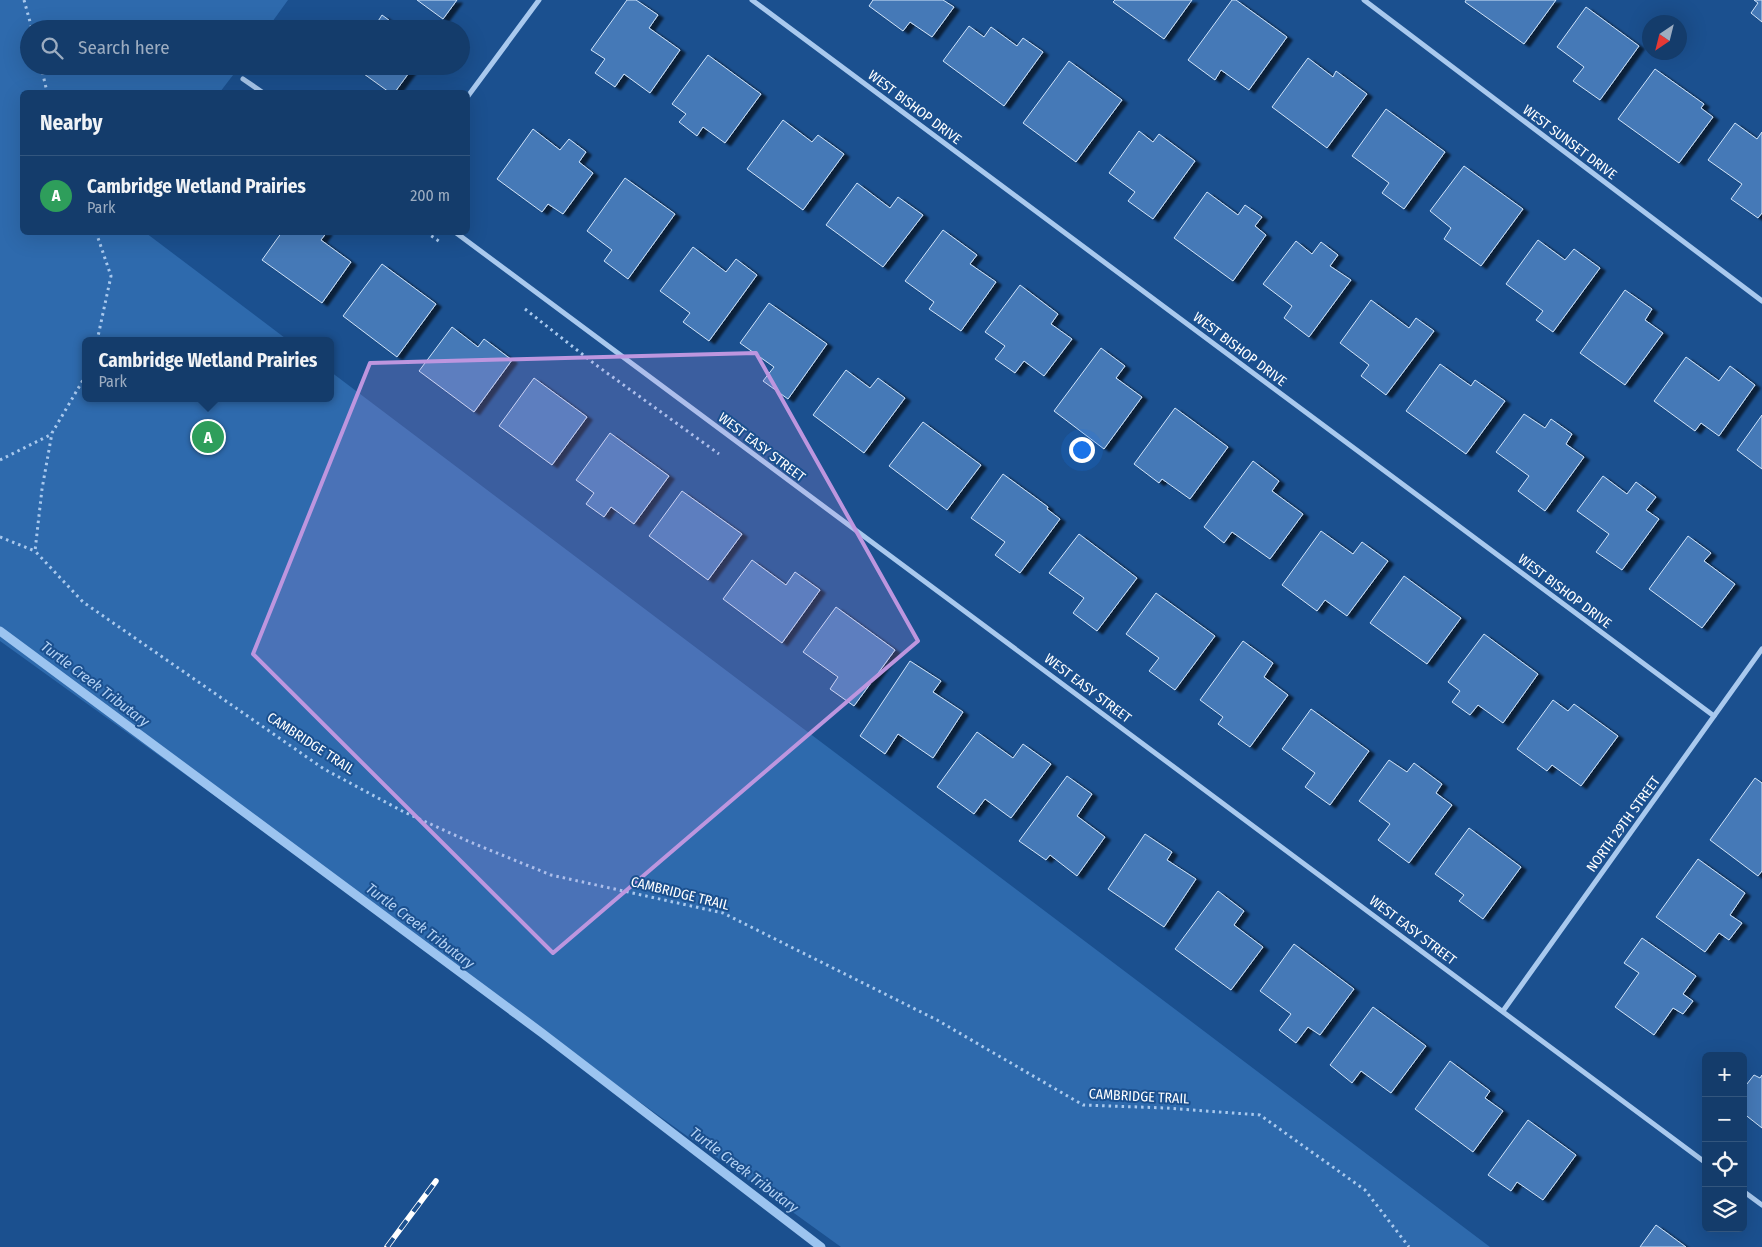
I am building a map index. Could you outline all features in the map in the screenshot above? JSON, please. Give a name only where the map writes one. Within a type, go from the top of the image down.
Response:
[{"type":"street","points":[[470,93],[539,0]]},
{"type":"street","name":"WEST BISHOP DRIVE","points":[[752,0],[1714,716]]},
{"type":"street","name":"WEST SUNSET DRIVE","points":[[1364,0],[1762,301]]},
{"type":"street","points":[[243,79],[259,90]]},
{"type":"street","name":"WEST EASY STREET","points":[[459,235],[1702,1160]]},
{"type":"street","name":"NORTH 29TH STREET","points":[[1503,1011],[1762,650]]},
{"type":"street","points":[[1747,1194],[1762,1205]]},
{"type":"path","points":[[24,0],[30,20]]},
{"type":"path","points":[[43,75],[47,90]]},
{"type":"path","points":[[97,235],[110,276],[98,337]]},
{"type":"path","points":[[430,235],[443,245]]},
{"type":"path","points":[[520,305],[596,365],[719,454]]},
{"type":"path","points":[[35,551],[42,489],[52,434],[82,383]]},
{"type":"path","points":[[0,460],[52,434]]},
{"type":"path","name":"CAMBRIDGE TRAIL","points":[[0,537],[35,551],[83,602],[324,768],[404,812],[470,842],[551,875],[723,913],[937,1020],[1083,1105],[1166,1108],[1260,1115],[1364,1190],[1409,1247]]},
{"type":"highlighted area","points":[[756,353],[918,641],[553,953],[253,654],[370,363]]},
{"type":"shaded area","points":[[0,0],[288,0],[274,20],[20,20],[20,75],[233,75],[222,90],[20,90],[20,235],[149,235],[284,337],[82,337],[82,402],[334,402],[334,374],[1490,1247],[841,1247],[0,641]]},
{"type":"building","points":[[417,0],[457,0],[443,19]]},
{"type":"building","points":[[627,0],[636,0],[658,15],[649,28],[680,50],[650,93],[624,74],[615,87],[595,73],[605,59],[591,50]]},
{"type":"building","points":[[873,0],[943,0],[954,7],[932,37],[910,22],[903,31],[869,6]]},
{"type":"building","points":[[1115,0],[1192,0],[1164,39],[1113,2]]},
{"type":"building","points":[[1232,0],[1236,0],[1287,37],[1249,90],[1221,70],[1215,80],[1188,60]]},
{"type":"building","points":[[1466,0],[1556,0],[1524,44],[1465,2]]},
{"type":"building","points":[[1754,0],[1762,0],[1762,22],[1751,13],[1758,3]]},
{"type":"building","points":[[1586,7],[1639,46],[1600,100],[1573,81],[1584,67],[1557,47]]},
{"type":"building","points":[[382,15],[389,20],[379,20]]},
{"type":"building","points":[[969,26],[984,37],[991,27],[1017,46],[1023,38],[1043,52],[1004,106],[943,61]]},
{"type":"building","points":[[708,55],[761,94],[725,143],[703,127],[697,136],[679,122],[686,114],[672,104]]},
{"type":"building","points":[[1308,58],[1333,77],[1336,71],[1367,94],[1327,148],[1272,107]]},
{"type":"building","points":[[1069,61],[1122,100],[1076,162],[1023,123]]},
{"type":"building","points":[[1655,69],[1704,104],[1701,108],[1713,117],[1679,163],[1618,119]]},
{"type":"building","points":[[365,75],[407,75],[396,90],[386,90]]},
{"type":"building","points":[[1386,109],[1445,152],[1404,209],[1382,193],[1389,183],[1352,156]]},
{"type":"building","points":[[783,120],[812,142],[818,135],[844,154],[803,210],[747,169]]},
{"type":"building","points":[[1735,123],[1757,139],[1762,132],[1762,213],[1758,218],[1731,199],[1742,184],[1708,160]]},
{"type":"building","points":[[533,129],[560,150],[569,139],[586,152],[579,162],[593,173],[563,214],[548,204],[542,212],[497,179]]},
{"type":"building","points":[[1139,131],[1153,142],[1159,134],[1195,161],[1153,219],[1128,201],[1135,192],[1109,173]]},
{"type":"building","points":[[1464,166],[1523,209],[1481,266],[1444,239],[1451,228],[1430,211]]},
{"type":"building","points":[[625,178],[675,214],[628,279],[604,261],[612,250],[587,231]]},
{"type":"building","points":[[857,183],[890,208],[898,197],[923,215],[883,267],[826,225]]},
{"type":"building","points":[[1207,192],[1238,215],[1245,205],[1262,217],[1255,226],[1266,235],[1233,281],[1174,238]]},
{"type":"building","points":[[943,230],[977,255],[970,264],[996,282],[961,331],[929,309],[934,302],[905,281]]},
{"type":"building","points":[[280,235],[325,235],[321,240],[351,262],[322,303],[262,260]]},
{"type":"building","points":[[1538,240],[1565,260],[1574,249],[1600,268],[1553,332],[1536,320],[1543,311],[1506,284]]},
{"type":"building","points":[[1296,241],[1312,254],[1321,242],[1338,255],[1330,266],[1351,280],[1309,337],[1284,318],[1292,306],[1263,284]]},
{"type":"building","points":[[693,247],[726,272],[736,259],[757,275],[709,341],[683,322],[690,313],[660,291]]},
{"type":"building","points":[[382,264],[436,304],[397,357],[343,316]]},
{"type":"building","points":[[1020,285],[1058,314],[1051,324],[1072,339],[1044,376],[1024,361],[1015,373],[995,359],[1005,346],[985,332]]},
{"type":"building","points":[[1625,290],[1652,309],[1645,320],[1663,333],[1625,385],[1580,353]]},
{"type":"building","points":[[1371,300],[1409,328],[1416,318],[1434,331],[1386,395],[1361,376],[1369,365],[1340,343]]},
{"type":"building","points":[[769,303],[827,344],[788,399],[763,381],[774,367],[740,343]]},
{"type":"building","points":[[452,327],[478,347],[484,339],[512,360],[474,412],[419,371]]},
{"type":"building","points":[[1101,348],[1125,366],[1116,378],[1142,397],[1104,449],[1054,411]]},
{"type":"building","points":[[1686,357],[1719,381],[1730,366],[1755,385],[1719,436],[1701,423],[1695,431],[1654,401]]},
{"type":"building","points":[[1440,364],[1471,386],[1475,380],[1505,401],[1466,454],[1406,411]]},
{"type":"building","points":[[846,370],[870,388],[878,378],[905,398],[864,453],[813,415]]},
{"type":"building","points":[[534,378],[587,417],[552,465],[499,426]]},
{"type":"building","points":[[1175,408],[1228,447],[1190,499],[1162,479],[1159,483],[1134,464]]},
{"type":"building","points":[[1524,414],[1545,428],[1551,419],[1572,434],[1566,444],[1584,457],[1545,511],[1518,491],[1529,476],[1496,452]]},
{"type":"building","points":[[1762,415],[1762,469],[1737,450]]},
{"type":"building","points":[[923,422],[981,465],[947,510],[889,466]]},
{"type":"building","points":[[610,433],[669,476],[634,524],[611,507],[604,517],[586,504],[594,493],[576,480]]},
{"type":"building","points":[[1253,461],[1279,481],[1272,491],[1303,514],[1270,559],[1232,532],[1224,543],[1204,527]]},
{"type":"building","points":[[1003,474],[1048,507],[1047,509],[1060,519],[1020,573],[995,555],[1005,542],[971,518]]},
{"type":"building","points":[[1603,476],[1627,494],[1636,482],[1656,497],[1646,510],[1659,519],[1622,570],[1596,552],[1609,534],[1577,511]]},
{"type":"building","points":[[682,491],[742,534],[708,580],[649,536]]},
{"type":"building","points":[[1321,531],[1353,554],[1362,542],[1388,561],[1347,616],[1325,600],[1317,611],[1282,585]]},
{"type":"building","points":[[1079,534],[1137,578],[1097,631],[1073,613],[1084,598],[1049,573]]},
{"type":"building","points":[[1688,536],[1711,553],[1704,561],[1735,584],[1702,628],[1649,589]]},
{"type":"building","points":[[752,560],[786,585],[795,572],[820,590],[782,643],[723,599]]},
{"type":"building","points":[[1404,576],[1461,618],[1427,664],[1370,623]]},
{"type":"building","points":[[1156,593],[1215,636],[1175,690],[1149,671],[1159,658],[1126,634]]},
{"type":"building","points":[[836,607],[895,650],[854,706],[830,689],[838,677],[803,652]]},
{"type":"building","points":[[1484,634],[1538,674],[1503,723],[1478,705],[1470,715],[1452,702],[1460,691],[1448,682]]},
{"type":"building","points":[[1243,641],[1273,663],[1264,677],[1288,695],[1250,747],[1218,724],[1223,717],[1200,700]]},
{"type":"building","points":[[910,661],[941,681],[933,692],[963,712],[933,758],[898,734],[885,754],[860,736]]},
{"type":"building","points":[[1553,700],[1568,711],[1574,704],[1618,736],[1581,786],[1552,765],[1547,771],[1517,749]]},
{"type":"building","points":[[1311,709],[1369,751],[1330,805],[1305,787],[1315,773],[1282,749]]},
{"type":"building","points":[[977,732],[1013,758],[1023,744],[1051,764],[1011,818],[985,799],[974,814],[937,787]]},
{"type":"building","points":[[1389,760],[1407,772],[1414,763],[1442,784],[1436,793],[1452,805],[1409,863],[1378,840],[1390,824],[1359,801]]},
{"type":"building","points":[[1067,776],[1092,794],[1077,816],[1105,837],[1077,876],[1050,855],[1046,860],[1019,841]]},
{"type":"building","points":[[1755,778],[1762,783],[1762,871],[1758,876],[1710,840]]},
{"type":"building","points":[[1469,828],[1521,867],[1483,919],[1459,901],[1464,895],[1435,874]]},
{"type":"building","points":[[1145,834],[1172,852],[1167,860],[1196,879],[1164,927],[1108,889]]},
{"type":"building","points":[[1698,859],[1745,893],[1730,915],[1742,923],[1729,940],[1719,933],[1705,952],[1656,917]]},
{"type":"building","points":[[1218,891],[1244,911],[1234,925],[1263,947],[1231,990],[1175,949]]},
{"type":"building","points":[[1642,938],[1696,976],[1683,994],[1693,1001],[1683,1014],[1673,1008],[1654,1035],[1615,1007],[1639,973],[1624,963]]},
{"type":"building","points":[[1294,944],[1354,989],[1320,1035],[1308,1027],[1296,1043],[1279,1030],[1291,1014],[1260,991]]},
{"type":"building","points":[[1373,1007],[1426,1046],[1391,1093],[1361,1071],[1352,1083],[1330,1065]]},
{"type":"building","points":[[1450,1061],[1490,1091],[1485,1098],[1503,1111],[1473,1152],[1415,1109]]},
{"type":"building","points":[[1754,1075],[1760,1078],[1762,1075],[1762,1128],[1747,1116],[1747,1084]]},
{"type":"building","points":[[1528,1120],[1576,1155],[1543,1200],[1517,1182],[1511,1191],[1488,1175]]},
{"type":"building","points":[[1656,1225],[1686,1247],[1640,1247]]},
{"type":"waterway","name":"Turtle Creek Tributary","points":[[0,631],[542,1033],[821,1247]]},
{"type":"railway","points":[[387,1247],[436,1181]]},
{"type":"place","name":"Cambridge Wetland Prairies","points":[[208,437]]}]
